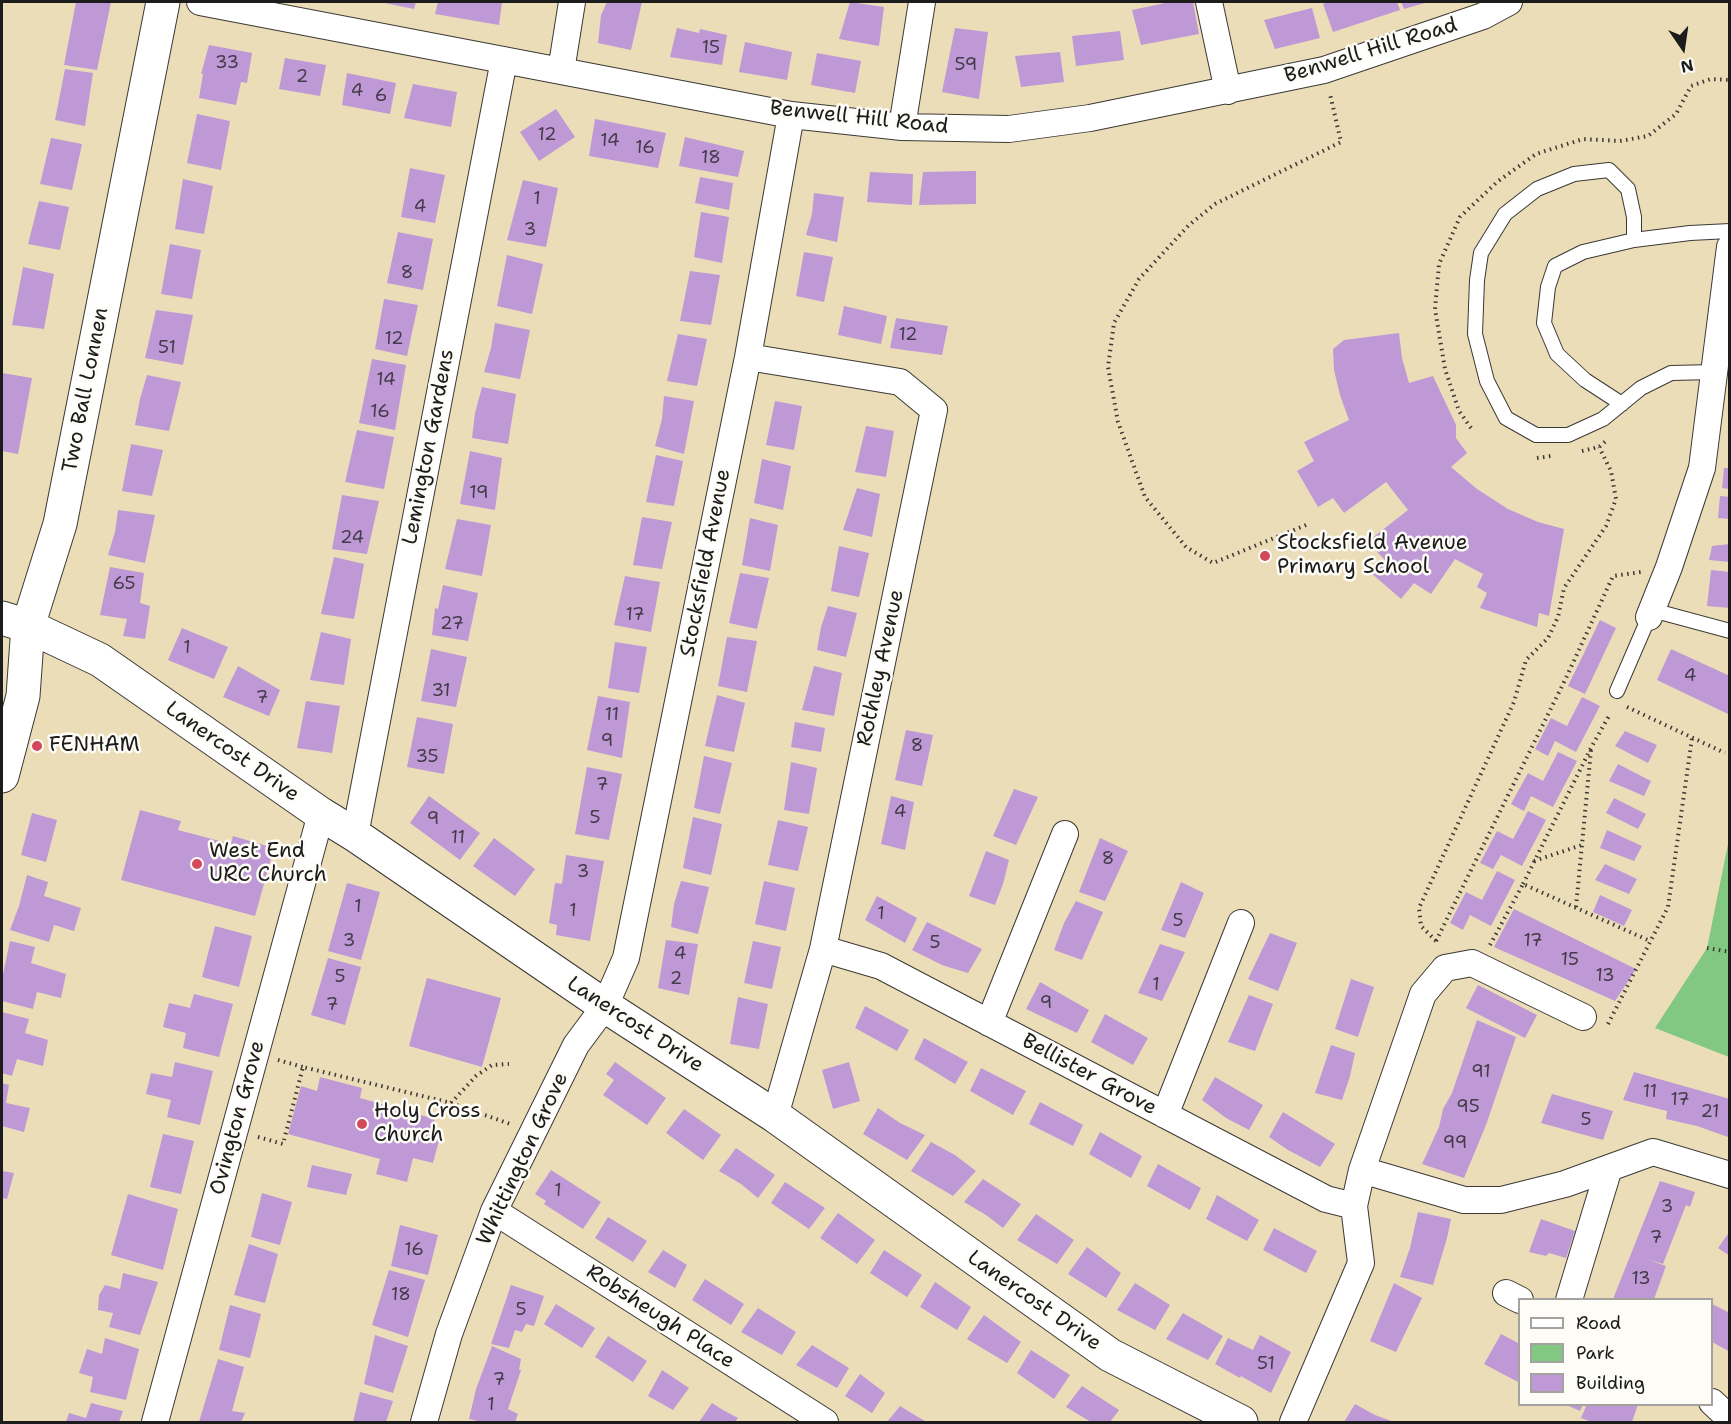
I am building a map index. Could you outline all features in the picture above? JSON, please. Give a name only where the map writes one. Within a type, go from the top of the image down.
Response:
[{"type":"street","name":"Two Ball Lonnen","points":[[2,776],[23,696],[15,622],[60,524],[163,2]]},
{"type":"street","name":"Benwell Hill Road","points":[[200,2],[791,115],[902,127],[1009,129],[1090,118],[1324,70],[1479,9],[1509,2]]},
{"type":"street","points":[[561,71],[572,2]]},
{"type":"street","points":[[902,127],[922,2]]},
{"type":"street","points":[[1209,2],[1228,91]]},
{"type":"street","name":"Lemington Gardens","points":[[354,835],[504,60]]},
{"type":"street","name":"Stocksfield Avenue","points":[[605,1006],[626,958],[748,357],[791,115]]},
{"type":"street","points":[[1651,614],[1702,468],[1730,247]]},
{"type":"street","name":"Rothley Avenue","points":[[748,357],[900,382],[934,410],[823,949],[775,1116]]},
{"type":"street","name":"Lanercost Drive","points":[[15,622],[100,660],[321,814],[605,1006],[775,1116],[1110,1355],[1241,1422]]},
{"type":"street","name":"Ovington Grove","points":[[155,1422],[321,814]]},
{"type":"street","points":[[989,1023],[1065,834]]},
{"type":"street","points":[[1165,1115],[1241,923]]},
{"type":"street","name":"Bellister Grove","points":[[823,949],[881,966],[1326,1199],[1354,1206]]},
{"type":"street","points":[[1293,1422],[1361,1263],[1354,1206],[1362,1170],[1423,994],[1445,968],[1475,965],[1583,1017]]},
{"type":"street","name":"Whittington Grove","points":[[424,1422],[449,1334],[494,1211],[576,1045],[605,1006]]},
{"type":"street","points":[[1362,1170],[1464,1200],[1502,1200],[1565,1184],[1653,1152],[1726,1174]]},
{"type":"street","points":[[1569,1298],[1609,1168]]},
{"type":"street","name":"Robsheugh Place","points":[[494,1211],[825,1422]]},
{"type":"street","points":[[1713,1403],[1730,1419]]},
{"type":"lane","points":[[1634,240],[1634,217],[1628,189],[1609,170],[1574,174],[1537,189],[1505,214],[1481,254],[1477,280],[1475,334],[1487,381],[1506,418],[1536,435],[1568,435],[1604,419],[1641,388],[1671,373],[1714,372]]},
{"type":"lane","points":[[1622,404],[1585,380],[1557,354],[1544,323],[1548,287],[1555,266],[1584,252],[1634,240],[1730,231]]},
{"type":"lane","points":[[1617,691],[1651,614],[1730,632]]},
{"type":"path","points":[[1306,525],[1213,562],[1186,547],[1145,497],[1118,422],[1108,367],[1113,323],[1139,279],[1189,225],[1215,204],[1341,142],[1324,70]]},
{"type":"path","points":[[1436,941],[1421,926],[1419,908],[1514,702],[1526,660],[1548,638],[1558,617],[1564,588],[1606,526],[1616,499],[1611,471],[1599,447]]},
{"type":"path","points":[[1434,947],[1566,678],[1612,576],[1669,567]]},
{"type":"path","points":[[1623,704],[1725,753]]},
{"type":"path","points":[[1475,965],[1523,884],[1609,716]]},
{"type":"path","points":[[1583,1017],[1606,1028],[1668,907],[1692,738]]},
{"type":"path","points":[[1576,907],[1592,746]]},
{"type":"path","points":[[1534,861],[1582,845]]},
{"type":"path","points":[[1523,884],[1650,941]]},
{"type":"path","points":[[1707,948],[1730,952]]},
{"type":"path","points":[[451,1103],[476,1076],[492,1065],[509,1064]]},
{"type":"path","points":[[235,1131],[283,1144],[303,1067],[451,1103],[533,1132]]},
{"type":"green space","points":[[1729,839],[1729,1057],[1655,1028],[1707,948]]},
{"type":"building","points":[[76,2],[111,2],[97,70],[64,65]]},
{"type":"building","points":[[380,2],[416,2],[414,9]]},
{"type":"building","points":[[438,2],[502,2],[499,25],[435,14]]},
{"type":"building","points":[[607,2],[642,2],[631,50],[598,43],[601,15]]},
{"type":"building","points":[[850,2],[884,7],[879,46],[839,39]]},
{"type":"building","points":[[1170,2],[1193,2],[1199,34],[1141,45],[1132,10]]},
{"type":"building","points":[[1328,2],[1397,2],[1400,10],[1333,32],[1323,4]]},
{"type":"building","points":[[1401,2],[1428,2],[1404,9]]},
{"type":"building","points":[[1312,8],[1320,38],[1275,49],[1264,20]]},
{"type":"building","points":[[677,28],[699,33],[700,29],[727,35],[722,65],[670,57]]},
{"type":"building","points":[[955,28],[988,32],[979,99],[942,92]]},
{"type":"building","points":[[1120,31],[1124,60],[1076,66],[1072,36]]},
{"type":"building","points":[[745,42],[792,52],[787,80],[739,72]]},
{"type":"building","points":[[209,45],[252,53],[247,83],[241,82],[236,105],[199,98],[203,74],[201,74]]},
{"type":"building","points":[[1060,52],[1064,82],[1021,87],[1015,56]]},
{"type":"building","points":[[817,53],[861,61],[855,93],[811,85]]},
{"type":"building","points":[[285,58],[326,65],[320,96],[279,89]]},
{"type":"building","points":[[65,69],[93,73],[85,126],[55,120]]},
{"type":"building","points":[[347,73],[396,83],[390,114],[342,105]]},
{"type":"building","points":[[413,84],[457,92],[451,127],[404,118]]},
{"type":"building","points":[[556,109],[575,137],[539,161],[520,132]]},
{"type":"building","points":[[197,114],[230,121],[221,170],[187,163]]},
{"type":"building","points":[[595,119],[666,133],[658,168],[589,156]]},
{"type":"building","points":[[685,137],[744,151],[738,177],[679,166]]},
{"type":"building","points":[[51,138],[82,144],[72,190],[40,184]]},
{"type":"building","points":[[410,168],[445,175],[435,223],[401,217]]},
{"type":"building","points":[[976,171],[976,204],[919,205],[923,172]]},
{"type":"building","points":[[870,172],[913,174],[912,205],[867,202]]},
{"type":"building","points":[[700,177],[733,183],[729,210],[695,203]]},
{"type":"building","points":[[183,179],[213,186],[204,234],[175,229]]},
{"type":"building","points":[[523,180],[558,188],[546,247],[507,240]]},
{"type":"building","points":[[814,193],[844,197],[837,242],[806,235],[812,214]]},
{"type":"building","points":[[39,201],[69,207],[60,250],[28,244]]},
{"type":"building","points":[[701,212],[729,217],[722,263],[694,257]]},
{"type":"building","points":[[398,232],[433,239],[423,290],[387,283]]},
{"type":"building","points":[[170,244],[201,250],[192,299],[161,294]]},
{"type":"building","points":[[804,252],[833,257],[824,302],[796,296]]},
{"type":"building","points":[[507,255],[543,264],[532,314],[497,306]]},
{"type":"building","points":[[23,267],[54,274],[44,329],[12,325]]},
{"type":"building","points":[[690,271],[720,275],[711,325],[680,321]]},
{"type":"building","points":[[384,299],[418,305],[407,356],[375,349]]},
{"type":"building","points":[[844,306],[887,316],[881,344],[838,335]]},
{"type":"building","points":[[156,310],[193,315],[183,365],[145,358]]},
{"type":"building","points":[[896,318],[948,326],[942,355],[890,348]]},
{"type":"building","points":[[495,323],[530,330],[520,379],[484,372]]},
{"type":"building","points":[[1399,333],[1402,358],[1409,383],[1433,376],[1456,425],[1456,438],[1467,453],[1451,467],[1477,489],[1508,509],[1538,522],[1564,529],[1549,616],[1539,613],[1537,627],[1480,608],[1487,593],[1477,587],[1483,574],[1455,559],[1431,594],[1414,583],[1401,599],[1370,572],[1384,559],[1367,542],[1408,510],[1386,482],[1344,513],[1333,498],[1318,507],[1297,471],[1314,461],[1304,442],[1349,420],[1334,370],[1333,349],[1344,340]]},
{"type":"building","points":[[678,334],[707,339],[697,386],[667,381]]},
{"type":"building","points":[[372,359],[406,365],[395,430],[359,423]]},
{"type":"building","points":[[2,373],[32,378],[18,454],[2,451]]},
{"type":"building","points":[[147,375],[181,382],[169,431],[135,425]]},
{"type":"building","points":[[482,387],[516,394],[508,444],[472,438],[475,413]]},
{"type":"building","points":[[664,396],[694,401],[684,454],[655,446],[662,419]]},
{"type":"building","points":[[775,401],[802,406],[794,450],[766,445]]},
{"type":"building","points":[[866,426],[894,431],[886,477],[855,472]]},
{"type":"building","points":[[357,430],[394,437],[384,489],[345,482]]},
{"type":"building","points":[[131,444],[163,450],[152,496],[122,491]]},
{"type":"building","points":[[470,451],[502,458],[495,510],[460,504]]},
{"type":"building","points":[[656,455],[683,461],[674,506],[646,502]]},
{"type":"building","points":[[762,459],[791,466],[783,510],[754,503]]},
{"type":"building","points":[[1724,468],[1730,468],[1730,489],[1722,488]]},
{"type":"building","points":[[857,488],[880,494],[872,537],[843,530]]},
{"type":"building","points":[[342,495],[379,501],[367,554],[332,549]]},
{"type":"building","points":[[1720,496],[1730,497],[1730,519],[1718,518]]},
{"type":"building","points":[[118,510],[155,515],[145,563],[108,555],[115,532]]},
{"type":"building","points":[[642,517],[672,522],[662,569],[633,565]]},
{"type":"building","points":[[750,518],[778,525],[770,571],[742,565]]},
{"type":"building","points":[[457,519],[491,525],[482,576],[445,569]]},
{"type":"building","points":[[1730,544],[1730,562],[1709,560],[1712,546]]},
{"type":"building","points":[[839,546],[869,553],[859,597],[831,591]]},
{"type":"building","points":[[334,557],[364,564],[354,619],[321,614]]},
{"type":"building","points":[[110,567],[144,573],[140,603],[150,606],[145,639],[123,636],[127,619],[100,615]]},
{"type":"building","points":[[1711,570],[1730,572],[1730,608],[1707,606]]},
{"type":"building","points":[[740,573],[769,578],[757,629],[729,623]]},
{"type":"building","points":[[625,576],[660,582],[651,632],[614,625]]},
{"type":"building","points":[[443,585],[478,593],[468,641],[432,635],[435,608],[438,609]]},
{"type":"building","points":[[828,606],[857,613],[846,657],[817,650]]},
{"type":"building","points":[[1600,620],[1616,628],[1585,694],[1568,686]]},
{"type":"building","points":[[182,628],[228,647],[214,679],[168,660]]},
{"type":"building","points":[[321,632],[351,639],[344,685],[310,680]]},
{"type":"building","points":[[727,637],[757,641],[747,692],[718,686]]},
{"type":"building","points":[[615,642],[647,647],[639,693],[608,688]]},
{"type":"building","points":[[431,649],[467,657],[456,707],[421,701]]},
{"type":"building","points":[[1671,649],[1730,676],[1730,715],[1657,680]]},
{"type":"building","points":[[238,666],[280,690],[269,716],[223,697]]},
{"type":"building","points":[[814,666],[842,673],[834,716],[802,710]]},
{"type":"building","points":[[717,695],[745,703],[734,752],[705,746]]},
{"type":"building","points":[[598,696],[630,702],[622,758],[587,750]]},
{"type":"building","points":[[1582,697],[1600,706],[1576,752],[1555,741],[1548,756],[1535,749],[1551,718],[1567,726]]},
{"type":"building","points":[[306,701],[340,706],[332,753],[297,748]]},
{"type":"building","points":[[417,717],[453,724],[444,774],[407,767]]},
{"type":"building","points":[[795,722],[825,728],[821,752],[791,747]]},
{"type":"building","points":[[906,730],[933,735],[922,786],[895,780]]},
{"type":"building","points":[[1625,731],[1657,745],[1648,763],[1615,746]]},
{"type":"building","points":[[1558,752],[1577,761],[1553,807],[1531,796],[1524,811],[1511,804],[1528,773],[1543,781]]},
{"type":"building","points":[[704,756],[732,763],[720,814],[694,808]]},
{"type":"building","points":[[791,762],[817,768],[809,814],[784,810]]},
{"type":"building","points":[[1618,764],[1651,781],[1644,796],[1609,781]]},
{"type":"building","points":[[587,767],[622,774],[609,840],[575,834]]},
{"type":"building","points":[[1014,789],[1038,797],[1016,845],[993,836]]},
{"type":"building","points":[[429,796],[480,833],[460,860],[410,823]]},
{"type":"building","points":[[891,796],[914,802],[905,850],[881,844]]},
{"type":"building","points":[[1614,798],[1646,814],[1638,829],[1606,813]]},
{"type":"building","name":"West End URC Church","points":[[140,810],[181,821],[178,830],[231,844],[233,836],[274,848],[255,916],[121,880]]},
{"type":"building","points":[[1528,811],[1546,820],[1522,866],[1501,855],[1493,869],[1480,863],[1497,831],[1513,839]]},
{"type":"building","points":[[32,813],[57,820],[46,862],[21,855]]},
{"type":"building","points":[[693,817],[722,824],[711,875],[683,868]]},
{"type":"building","points":[[778,820],[808,827],[798,871],[768,865]]},
{"type":"building","points":[[1607,830],[1642,846],[1634,861],[1600,848]]},
{"type":"building","points":[[494,838],[535,869],[515,896],[473,866]]},
{"type":"building","points":[[1100,838],[1128,851],[1105,901],[1079,892]]},
{"type":"building","points":[[986,851],[1009,860],[995,905],[969,896]]},
{"type":"building","points":[[566,855],[604,861],[590,941],[556,935],[557,925],[549,923],[555,883],[562,884]]},
{"type":"building","points":[[1605,864],[1637,879],[1629,894],[1595,880]]},
{"type":"building","points":[[1497,871],[1515,880],[1491,926],[1470,915],[1463,930],[1450,923],[1466,892],[1482,900]]},
{"type":"building","points":[[27,875],[48,882],[44,896],[81,908],[74,931],[54,925],[49,942],[10,930]]},
{"type":"building","points":[[681,881],[709,887],[698,934],[671,927],[674,904]]},
{"type":"building","points":[[764,881],[795,888],[786,931],[755,924]]},
{"type":"building","points":[[1181,882],[1204,893],[1185,938],[1161,930]]},
{"type":"building","points":[[347,883],[380,892],[361,960],[328,951]]},
{"type":"building","points":[[1600,895],[1632,910],[1624,926],[1593,912]]},
{"type":"building","points":[[877,896],[917,918],[905,943],[865,920]]},
{"type":"building","points":[[1076,901],[1103,912],[1082,960],[1054,950],[1064,923]]},
{"type":"building","points":[[1514,909],[1636,969],[1615,1001],[1494,947]]},
{"type":"building","points":[[927,922],[982,949],[968,973],[942,965],[912,950]]},
{"type":"building","points":[[215,926],[252,936],[239,987],[202,977]]},
{"type":"building","points":[[1270,933],[1297,943],[1278,991],[1248,979]]},
{"type":"building","points":[[666,940],[698,944],[689,995],[658,988]]},
{"type":"building","points":[[10,941],[35,947],[31,963],[66,974],[61,998],[37,992],[33,1009],[2,1001],[2,979]]},
{"type":"building","points":[[753,941],[781,947],[772,989],[744,983]]},
{"type":"building","points":[[1160,944],[1185,952],[1162,1001],[1138,993]]},
{"type":"building","points":[[328,958],[361,967],[345,1025],[311,1015]]},
{"type":"building","points":[[427,978],[501,998],[482,1067],[409,1046]]},
{"type":"building","points":[[1351,979],[1374,987],[1358,1037],[1335,1029]]},
{"type":"building","points":[[1040,982],[1089,1010],[1077,1033],[1026,1009]]},
{"type":"building","points":[[1478,985],[1537,1015],[1525,1038],[1466,1008]]},
{"type":"building","points":[[194,994],[233,1004],[219,1057],[183,1048],[186,1033],[163,1027],[169,1003],[190,1008]]},
{"type":"building","points":[[1249,995],[1273,1004],[1255,1051],[1228,1042]]},
{"type":"building","points":[[738,997],[768,1004],[759,1049],[730,1044]]},
{"type":"building","points":[[865,1006],[909,1030],[897,1051],[855,1028]]},
{"type":"building","points":[[2,1012],[29,1019],[25,1033],[48,1040],[43,1066],[17,1059],[12,1076],[2,1073]]},
{"type":"building","points":[[1105,1014],[1148,1038],[1133,1065],[1091,1042]]},
{"type":"building","points":[[1477,1020],[1516,1037],[1486,1125],[1464,1178],[1422,1164],[1439,1127],[1443,1109],[1452,1093]]},
{"type":"building","points":[[924,1038],[968,1062],[955,1084],[914,1059]]},
{"type":"building","points":[[1331,1045],[1355,1053],[1342,1100],[1315,1093]]},
{"type":"building","points":[[175,1062],[213,1071],[200,1125],[167,1117],[171,1100],[146,1094],[151,1073],[172,1077]]},
{"type":"building","points":[[615,1062],[666,1098],[647,1125],[603,1095],[614,1080],[606,1074]]},
{"type":"building","points":[[849,1062],[860,1101],[833,1109],[822,1070]]},
{"type":"building","points":[[981,1068],[1026,1091],[1013,1115],[970,1091]]},
{"type":"building","points":[[1634,1072],[1730,1099],[1728,1137],[1697,1126],[1666,1119],[1667,1111],[1623,1100]]},
{"type":"building","name":"Holy Cross Church","points":[[320,1077],[362,1088],[360,1098],[435,1119],[432,1130],[441,1133],[433,1163],[413,1158],[407,1182],[376,1174],[380,1159],[288,1134],[301,1086],[317,1091]]},
{"type":"building","points":[[1215,1077],[1263,1105],[1249,1130],[1226,1118],[1202,1100]]},
{"type":"building","points":[[2,1083],[9,1085],[6,1103],[30,1108],[24,1132],[2,1126]]},
{"type":"building","points":[[1552,1094],[1613,1111],[1603,1140],[1541,1123]]},
{"type":"building","points":[[1040,1102],[1083,1125],[1073,1146],[1029,1124]]},
{"type":"building","points":[[878,1108],[900,1123],[925,1135],[907,1160],[863,1134]]},
{"type":"building","points":[[684,1109],[721,1135],[703,1160],[666,1133]]},
{"type":"building","points":[[1283,1112],[1335,1144],[1320,1167],[1269,1137]]},
{"type":"building","points":[[1100,1132],[1142,1156],[1131,1178],[1089,1154]]},
{"type":"building","points":[[163,1134],[194,1141],[181,1194],[150,1187]]},
{"type":"building","points":[[931,1142],[955,1155],[976,1171],[953,1196],[911,1171]]},
{"type":"building","points":[[736,1148],[775,1175],[758,1198],[741,1184],[719,1171]]},
{"type":"building","points":[[1158,1164],[1201,1188],[1190,1210],[1147,1186]]},
{"type":"building","points":[[312,1165],[352,1174],[346,1195],[307,1187]]},
{"type":"building","points":[[551,1170],[601,1202],[583,1229],[544,1204],[546,1201],[535,1194]]},
{"type":"building","points":[[2,1171],[14,1173],[7,1199],[2,1198]]},
{"type":"building","points":[[983,1179],[1021,1204],[1003,1228],[964,1202]]},
{"type":"building","points":[[1660,1181],[1695,1192],[1690,1207],[1686,1205],[1663,1264],[1646,1259],[1666,1266],[1654,1298],[1613,1298]]},
{"type":"building","points":[[785,1182],[825,1208],[809,1229],[771,1203]]},
{"type":"building","points":[[262,1193],[292,1202],[280,1245],[251,1237]]},
{"type":"building","points":[[128,1194],[178,1209],[163,1270],[111,1255]]},
{"type":"building","points":[[1217,1195],[1259,1220],[1247,1241],[1206,1219]]},
{"type":"building","points":[[1418,1212],[1451,1219],[1433,1285],[1400,1277],[1410,1248]]},
{"type":"building","points":[[838,1213],[875,1240],[857,1264],[820,1238]]},
{"type":"building","points":[[1036,1214],[1074,1240],[1057,1264],[1017,1240]]},
{"type":"building","points":[[608,1217],[647,1241],[633,1262],[595,1238]]},
{"type":"building","points":[[1541,1219],[1575,1231],[1566,1258],[1549,1253],[1546,1256],[1529,1252]]},
{"type":"building","points":[[400,1225],[438,1235],[428,1275],[391,1266]]},
{"type":"building","points":[[1274,1228],[1317,1251],[1306,1273],[1263,1250]]},
{"type":"building","points":[[1730,1231],[1730,1256],[1718,1248]]},
{"type":"building","points":[[249,1244],[278,1254],[265,1303],[234,1295]]},
{"type":"building","points":[[1087,1247],[1121,1273],[1106,1298],[1068,1274]]},
{"type":"building","points":[[663,1250],[687,1265],[675,1288],[648,1272]]},
{"type":"building","points":[[884,1250],[922,1275],[907,1297],[870,1273]]},
{"type":"building","points":[[389,1270],[425,1280],[408,1337],[372,1325]]},
{"type":"building","points":[[123,1273],[158,1282],[140,1335],[109,1327],[113,1313],[98,1310],[99,1295],[105,1285],[120,1289]]},
{"type":"building","points":[[705,1279],[744,1304],[731,1325],[692,1300]]},
{"type":"building","points":[[935,1282],[971,1307],[957,1330],[920,1307]]},
{"type":"building","points":[[1135,1283],[1170,1305],[1155,1330],[1117,1310]]},
{"type":"building","points":[[1394,1283],[1422,1298],[1396,1352],[1370,1341]]},
{"type":"building","points":[[511,1285],[544,1296],[534,1326],[526,1324],[522,1332],[515,1330],[509,1348],[491,1344]]},
{"type":"building","points":[[556,1304],[595,1328],[582,1348],[544,1324]]},
{"type":"building","points":[[1713,1304],[1730,1313],[1730,1352],[1713,1343]]},
{"type":"building","points":[[230,1305],[261,1314],[250,1358],[219,1350]]},
{"type":"building","points":[[758,1308],[796,1332],[782,1355],[741,1332]]},
{"type":"building","points":[[1183,1313],[1223,1336],[1208,1360],[1166,1339]]},
{"type":"building","points":[[984,1315],[1021,1342],[1007,1363],[967,1339]]},
{"type":"building","points":[[1501,1334],[1518,1343],[1518,1382],[1484,1364]]},
{"type":"building","points":[[375,1335],[408,1346],[393,1393],[364,1384]]},
{"type":"building","points":[[1260,1335],[1291,1352],[1271,1393],[1215,1364],[1228,1338],[1253,1350]]},
{"type":"building","points":[[608,1336],[647,1361],[633,1382],[595,1357]]},
{"type":"building","points":[[105,1338],[139,1349],[126,1400],[90,1392],[93,1377],[79,1373],[87,1349],[102,1354]]},
{"type":"building","points":[[812,1345],[849,1368],[837,1388],[796,1365]]},
{"type":"building","points":[[492,1346],[521,1359],[519,1370],[521,1370],[508,1409],[518,1414],[515,1422],[482,1422],[469,1419],[476,1389]]},
{"type":"building","points":[[1031,1350],[1070,1375],[1054,1399],[1017,1373]]},
{"type":"building","points":[[218,1359],[244,1367],[232,1411],[245,1413],[241,1422],[199,1422]]},
{"type":"building","points":[[662,1370],[689,1388],[673,1410],[648,1396]]},
{"type":"building","points":[[860,1374],[885,1393],[872,1413],[845,1396]]},
{"type":"building","points":[[1082,1386],[1119,1410],[1110,1422],[1091,1422],[1066,1407]]},
{"type":"building","points":[[360,1392],[393,1401],[386,1422],[353,1422]]},
{"type":"building","points":[[91,1403],[123,1411],[119,1422],[66,1422],[69,1413],[86,1418]]},
{"type":"building","points":[[712,1403],[738,1418],[735,1422],[699,1422]]},
{"type":"building","points":[[1355,1404],[1375,1415],[1394,1422],[1344,1422]]},
{"type":"building","points":[[900,1406],[918,1417],[927,1422],[887,1422]]},
{"type":"building","points":[[1569,1406],[1582,1406],[1580,1411]]},
{"type":"building","points":[[1586,1406],[1637,1406],[1632,1422],[1592,1422],[1581,1418]]},
{"type":"place","name":"Stocksfield Avenue Primary School","points":[[1265,556]]},
{"type":"place","name":"FENHAM","points":[[37,746]]},
{"type":"place","name":"West End URC Church","points":[[197,864]]},
{"type":"place","name":"Holy Cross Church","points":[[362,1124]]}]
